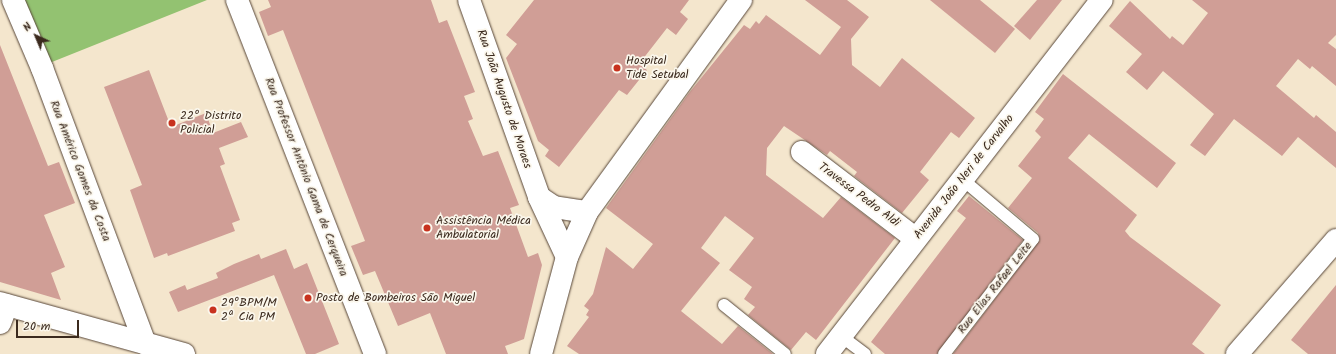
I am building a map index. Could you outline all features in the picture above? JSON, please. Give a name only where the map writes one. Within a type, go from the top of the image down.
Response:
[{"type":"street","name":"Rua Américo Gomes da Costa","points":[[13,0],[42,68],[145,343]]},
{"type":"street","name":"Rua Professor Antônio Gama de Cerqueira","points":[[237,0],[375,354]]},
{"type":"street","name":"Rua João Augusto de Moraes","points":[[469,0],[539,197],[567,257]]},
{"type":"street","points":[[541,354],[567,257],[587,212],[742,0]]},
{"type":"street","name":"Avenida João Neri de Carvalho","points":[[827,354],[1102,0]]},
{"type":"street","name":"Travessa Pedro Aldi","points":[[802,152],[916,239]]},
{"type":"street","points":[[539,197],[554,207],[587,212]]},
{"type":"street","points":[[1237,354],[1336,240]]},
{"type":"street","points":[[2,310],[145,343],[184,354]]},
{"type":"lane","name":"Rua Elias Rafael Leite","points":[[944,354],[1033,239],[962,179]]},
{"type":"lane","points":[[724,304],[785,354]]},
{"type":"lane","points":[[841,336],[865,354]]},
{"type":"green space","points":[[15,0],[207,0],[42,66]]},
{"type":"building","points":[[268,0],[431,0],[439,23],[447,20],[475,92],[464,96],[473,119],[468,121],[483,156],[498,151],[519,205],[510,208],[528,257],[538,253],[542,265],[524,339],[505,346],[508,354],[446,354],[430,313],[398,326],[375,271],[363,275],[351,246],[365,241],[283,30],[268,36],[259,12],[271,7]]},
{"type":"building","points":[[534,0],[689,0],[680,12],[688,19],[676,35],[667,28],[639,64],[647,70],[627,95],[619,90],[559,167],[545,156],[549,150],[538,141],[506,58],[517,44],[506,35]]},
{"type":"building","points":[[805,0],[847,0],[869,17],[851,39],[852,65],[880,87],[902,58],[975,118],[959,138],[951,132],[920,172],[929,180],[902,213],[854,176],[857,172],[830,151],[827,155],[784,126],[767,148],[766,175],[823,218],[841,197],[895,238],[816,340],[806,332],[791,350],[748,315],[755,307],[744,299],[752,287],[729,270],[754,238],[725,216],[701,248],[720,263],[681,311],[722,344],[738,326],[773,354],[579,354],[567,346],[589,317],[586,315],[589,310],[584,306],[593,294],[606,247],[633,269],[653,244],[606,208],[689,93],[744,25],[750,29],[756,21],[759,24],[766,15],[820,55],[841,27]]},
{"type":"building","points":[[930,0],[980,0],[1015,29],[995,53]]},
{"type":"building","points":[[1037,0],[1062,0],[1030,40],[1014,26]]},
{"type":"building","points":[[1192,0],[1336,0],[1336,35],[1328,43],[1336,49],[1336,86],[1312,66],[1310,69],[1298,59],[1276,86],[1314,118],[1316,115],[1336,132],[1336,168],[1298,137],[1282,156],[1234,119],[1205,156],[1190,145],[1214,114],[1163,71],[1147,90],[1126,72],[1142,54],[1109,26],[1130,1],[1170,39],[1172,36],[1183,45],[1208,13]]},
{"type":"building","points":[[0,45],[48,166],[59,162],[75,203],[44,215],[65,267],[51,273],[61,300],[0,282]]},
{"type":"building","points":[[149,70],[171,127],[206,113],[213,133],[241,122],[248,137],[219,148],[225,164],[220,166],[240,220],[232,223],[235,231],[168,256],[167,253],[154,258],[130,190],[142,185],[104,87]]},
{"type":"building","points":[[1063,74],[1176,163],[1157,188],[1089,134],[1068,158],[1137,215],[1125,231],[1130,237],[1221,305],[1192,344],[1205,354],[953,354],[1040,240],[1038,233],[1008,208],[1032,178],[1018,166],[1041,137],[1035,131],[1044,119],[1035,112]]},
{"type":"building","points":[[969,196],[1023,240],[937,354],[885,354],[871,342],[966,218],[957,211]]},
{"type":"building","points":[[286,249],[294,269],[307,263],[339,344],[315,354],[306,354],[274,275],[178,312],[169,292],[185,285],[187,290],[218,278],[216,273],[259,254],[261,259]]},
{"type":"building","points":[[1336,285],[1336,354],[1308,354],[1291,340]]},
{"type":"place","name":"Hospital Tide Setubal","points":[[617,68]]},
{"type":"place","name":"22º Distrito Policial","points":[[172,123]]},
{"type":"place","name":"Assistência Médica Ambulatorial","points":[[427,228]]},
{"type":"place","name":"Posto de Bombeiros São Miguel","points":[[308,298]]},
{"type":"place","name":"29ºBPM/M 2ª Cia PM","points":[[213,310]]}]
